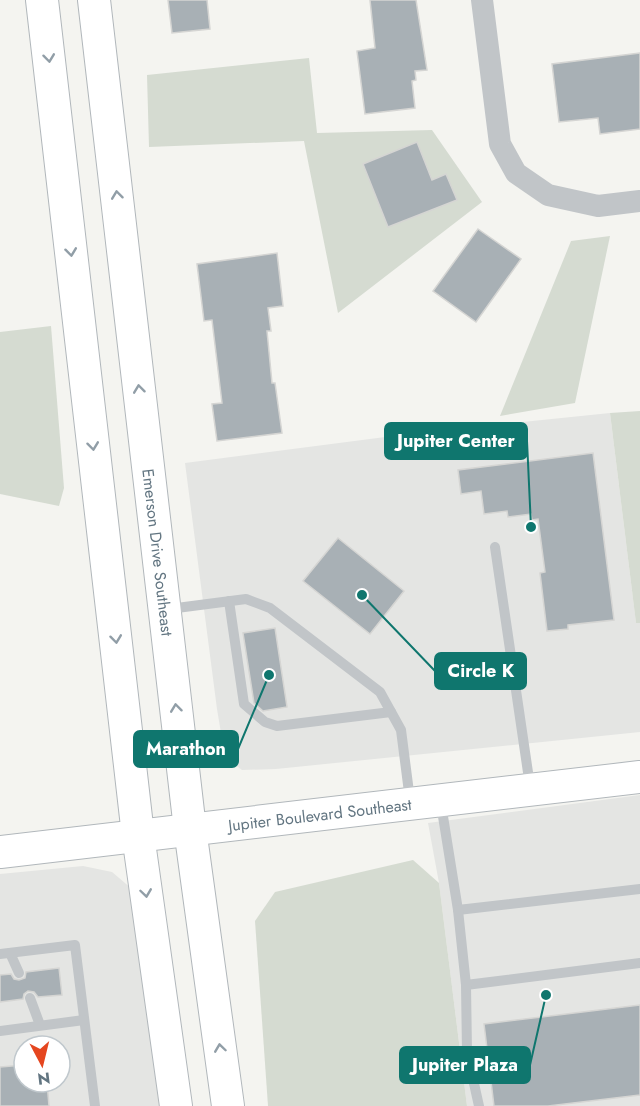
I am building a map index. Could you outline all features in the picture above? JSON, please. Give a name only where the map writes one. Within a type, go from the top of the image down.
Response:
[{"type":"street","points":[[42,0],[138,835],[176,1106]]},
{"type":"street","name":"Emerson Drive Southeast","points":[[94,0],[190,829],[228,1106]]},
{"type":"street","points":[[482,0],[500,144],[516,173],[548,195],[598,206],[640,201]]},
{"type":"street","name":"Jupiter Boulevard Southeast","points":[[0,852],[640,777]]},
{"type":"lane","points":[[495,547],[530,789]]},
{"type":"lane","points":[[165,609],[246,599],[270,608],[380,692],[401,730],[458,910],[466,985],[467,1052],[479,1106]]},
{"type":"lane","points":[[229,601],[244,704],[265,722],[277,726],[392,712]]},
{"type":"lane","points":[[458,910],[640,889]]},
{"type":"lane","points":[[19,973],[5,954],[75,945],[95,1106]]},
{"type":"lane","points":[[466,985],[640,963]]},
{"type":"lane","points":[[30,998],[40,1025]]},
{"type":"lane","points":[[0,1030],[84,1020]]},
{"type":"shaded area","points":[[309,58],[317,133],[432,130],[482,202],[338,313],[304,141],[149,147],[147,75]]},
{"type":"shaded area","points":[[610,236],[575,403],[500,416],[571,241]]},
{"type":"shaded area","points":[[51,326],[64,488],[59,506],[0,494],[0,332]]},
{"type":"shaded area","points":[[640,411],[640,623],[636,623],[610,413]]},
{"type":"shaded area","points":[[610,413],[636,623],[640,623],[640,732],[276,769],[242,770],[225,757],[185,463],[424,432]]},
{"type":"shaded area","points":[[640,795],[640,1106],[467,1106],[439,883],[428,823]]},
{"type":"shaded area","points":[[413,860],[439,883],[467,1106],[268,1106],[255,921],[275,892]]},
{"type":"shaded area","points":[[83,866],[112,872],[132,889],[159,1106],[0,1106],[0,874]]},
{"type":"building","points":[[168,0],[207,0],[210,29],[172,33]]},
{"type":"building","points":[[370,0],[416,0],[427,70],[415,71],[416,80],[412,81],[415,108],[365,114],[357,51],[375,48]]},
{"type":"building","points":[[640,53],[640,129],[600,134],[598,118],[559,122],[552,64]]},
{"type":"building","points":[[417,142],[432,180],[446,174],[457,200],[388,227],[363,164]]},
{"type":"building","points":[[478,229],[521,259],[476,322],[433,291]]},
{"type":"building","points":[[277,253],[283,306],[268,308],[271,331],[267,331],[272,383],[275,383],[282,433],[217,441],[212,404],[222,403],[212,320],[204,321],[197,264]]},
{"type":"building","points":[[593,453],[614,620],[568,625],[568,629],[547,631],[540,573],[545,572],[538,519],[532,520],[531,514],[508,517],[507,511],[484,514],[481,491],[461,494],[458,470]]},
{"type":"building","points":[[338,538],[404,591],[370,634],[303,581]]},
{"type":"building","points":[[275,628],[287,707],[263,711],[254,703],[243,633]]},
{"type":"building","points":[[59,968],[62,995],[38,997],[34,992],[28,991],[24,994],[23,999],[0,1002],[0,975],[11,974],[14,979],[19,980],[25,978],[26,972]]},
{"type":"building","points":[[640,1005],[640,1095],[548,1106],[494,1106],[484,1024]]},
{"type":"building","points":[[12,1066],[12,1094],[48,1094],[49,1106],[0,1106],[0,1067]]},
{"type":"place","name":"Jupiter Center","points":[[531,527]]},
{"type":"place","name":"Circle K","points":[[362,595]]},
{"type":"place","name":"Marathon","points":[[269,675]]},
{"type":"place","name":"Jupiter Plaza","points":[[546,995]]}]
